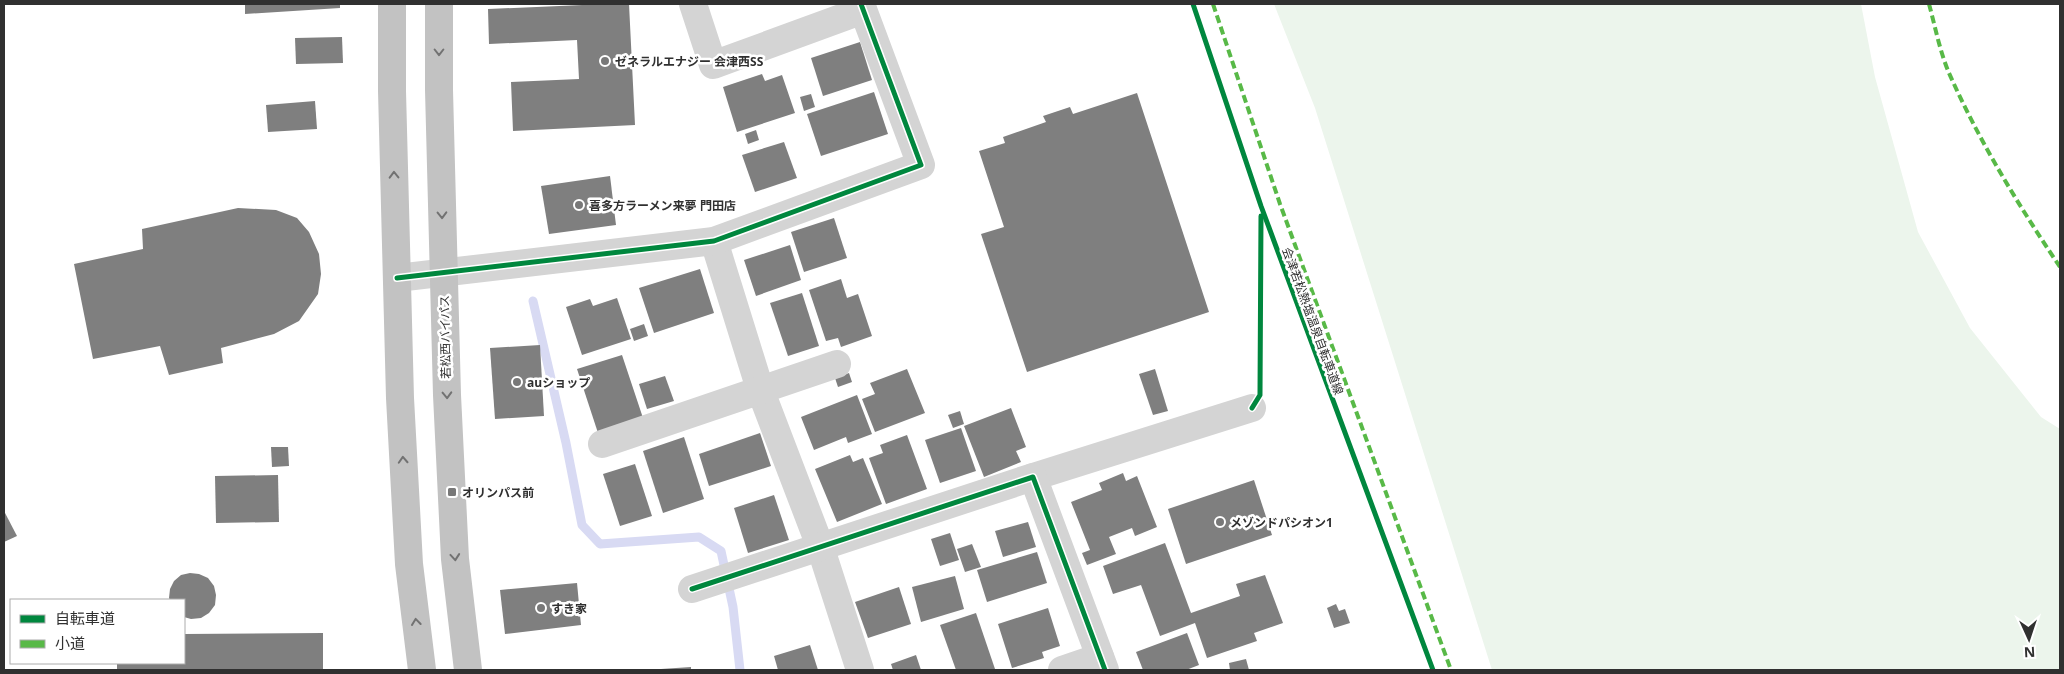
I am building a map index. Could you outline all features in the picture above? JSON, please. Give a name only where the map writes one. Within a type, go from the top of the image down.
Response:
[{"type":"highway","points":[[392,4],[400,398],[409,564],[422,670]]},
{"type":"highway","name":"若松西バイパス","points":[[439,4],[447,395],[455,559],[468,670]]},
{"type":"street","points":[[397,278],[714,241],[921,165],[862,7],[713,65],[693,4]]},
{"type":"street","points":[[714,241],[760,389],[820,546],[860,670]]},
{"type":"street","points":[[602,444],[837,364]]},
{"type":"street","points":[[715,581],[1252,408]]},
{"type":"street","points":[[1033,477],[1102,664],[1062,670]]},
{"type":"shaded area","points":[[1274,4],[1861,4],[1875,77],[1918,232],[1970,328],[2041,417],[2060,429],[2060,670],[1492,670],[1315,108]]},
{"type":"building","points":[[245,4],[340,4],[340,8],[245,14]]},
{"type":"building","name":"ゼネラルエナジー 会津西SS","points":[[629,4],[635,125],[513,131],[511,82],[579,79],[577,40],[489,44],[488,9]]},
{"type":"building","points":[[342,37],[343,63],[296,64],[295,38]]},
{"type":"building","points":[[860,42],[872,80],[823,96],[811,58]]},
{"type":"building","points":[[762,74],[765,81],[782,75],[795,113],[737,132],[723,87]]},
{"type":"building","points":[[874,92],[888,134],[821,156],[807,114]]},
{"type":"building","points":[[1137,93],[1209,312],[1027,372],[981,234],[1004,227],[979,151],[1005,143],[1003,137],[1046,122],[1043,116],[1070,107],[1073,114]]},
{"type":"building","points":[[811,94],[815,107],[804,111],[800,97]]},
{"type":"building","points":[[315,101],[317,129],[268,132],[266,105]]},
{"type":"building","points":[[756,130],[759,140],[748,144],[745,134]]},
{"type":"building","points":[[784,142],[797,178],[755,192],[742,155]]},
{"type":"building","name":"喜多方ラーメン来夢 門田店","points":[[610,176],[616,225],[549,234],[541,186]]},
{"type":"building","points":[[238,208],[276,210],[297,218],[309,232],[319,254],[321,274],[318,294],[299,321],[274,334],[221,348],[223,363],[169,375],[160,346],[93,359],[74,264],[143,249],[142,229]]},
{"type":"building","points":[[834,218],[847,258],[804,272],[791,232]]},
{"type":"building","points":[[790,245],[801,280],[756,296],[744,260]]},
{"type":"building","points":[[700,269],[714,313],[654,333],[639,288]]},
{"type":"building","points":[[841,279],[847,298],[858,294],[872,336],[841,347],[838,338],[826,341],[809,290]]},
{"type":"building","points":[[802,293],[819,346],[788,356],[770,303]]},
{"type":"building","points":[[617,298],[631,339],[582,355],[566,307],[590,299],[593,306]]},
{"type":"building","points":[[644,324],[648,336],[634,341],[630,329]]},
{"type":"building","name":"auショップ","points":[[540,345],[544,416],[495,419],[490,348]]},
{"type":"building","points":[[622,355],[643,418],[598,433],[577,369]]},
{"type":"building","points":[[907,369],[925,413],[875,432],[862,399],[875,394],[870,383]]},
{"type":"building","points":[[1155,369],[1168,411],[1153,415],[1139,374]]},
{"type":"building","points":[[849,373],[852,382],[838,387],[835,378]]},
{"type":"building","points":[[665,376],[674,401],[647,409],[639,384]]},
{"type":"building","points":[[857,395],[872,434],[848,443],[846,437],[814,450],[801,417]]},
{"type":"building","points":[[1011,408],[1026,447],[1016,451],[1021,462],[984,477],[964,426]]},
{"type":"building","points":[[960,411],[964,424],[953,428],[948,415]]},
{"type":"building","points":[[961,428],[976,471],[940,483],[925,440]]},
{"type":"building","points":[[760,433],[771,466],[709,486],[699,454]]},
{"type":"building","points":[[907,435],[927,489],[886,504],[869,458],[883,453],[880,445]]},
{"type":"building","points":[[684,437],[704,499],[663,513],[643,451]]},
{"type":"building","points":[[271,447],[288,447],[289,466],[272,467]]},
{"type":"building","points":[[850,455],[853,462],[863,458],[882,504],[837,522],[815,469]]},
{"type":"building","points":[[635,464],[652,516],[620,526],[603,474]]},
{"type":"building","points":[[1123,473],[1126,481],[1137,476],[1157,527],[1135,536],[1132,528],[1109,537],[1116,554],[1087,565],[1082,553],[1090,550],[1071,502],[1102,490],[1099,483]]},
{"type":"building","points":[[278,475],[279,522],[216,523],[215,476]]},
{"type":"building","name":"メゾンドパシオン1","points":[[1254,480],[1272,535],[1186,564],[1168,509]]},
{"type":"building","points":[[774,495],[789,540],[748,553],[734,508]]},
{"type":"building","points":[[4,511],[17,536],[4,542]]},
{"type":"building","points":[[1028,522],[1036,547],[1003,557],[995,531]]},
{"type":"building","points":[[950,533],[959,560],[940,566],[931,539]]},
{"type":"building","points":[[1165,543],[1191,613],[1240,596],[1236,584],[1265,575],[1283,623],[1254,633],[1257,641],[1207,658],[1195,623],[1160,636],[1141,585],[1113,594],[1103,566]]},
{"type":"building","points":[[972,544],[981,567],[965,572],[957,549]]},
{"type":"building","points":[[1037,552],[1047,583],[987,602],[977,570]]},
{"type":"building","points":[[199,574],[208,578],[214,586],[216,595],[215,605],[209,613],[201,618],[185,617],[185,599],[169,598],[170,589],[174,581],[181,575]]},
{"type":"building","points":[[955,576],[964,609],[921,622],[912,587]]},
{"type":"building","name":"すき家","points":[[577,583],[581,625],[505,634],[500,590]]},
{"type":"building","points":[[899,587],[911,624],[868,638],[855,602]]},
{"type":"building","points":[[1336,604],[1339,611],[1345,609],[1350,623],[1334,628],[1327,608]]},
{"type":"building","points":[[1048,608],[1060,646],[1042,652],[1044,658],[1012,668],[998,624]]},
{"type":"building","points":[[976,613],[995,669],[956,670],[940,625]]},
{"type":"building","points":[[323,633],[323,670],[117,670],[117,664],[185,664],[185,634]]},
{"type":"building","points":[[1187,633],[1199,665],[1186,670],[1143,670],[1136,652]]},
{"type":"building","points":[[810,645],[818,670],[778,670],[774,656]]},
{"type":"building","points":[[916,655],[921,670],[893,670],[891,664]]},
{"type":"building","points":[[1246,659],[1249,670],[1230,670],[1229,663]]},
{"type":"building","points":[[691,667],[691,670],[661,670],[661,669]]},
{"type":"waterway","points":[[533,301],[566,443],[582,525],[600,544],[699,537],[721,551],[733,607],[740,670]]},
{"type":"marked path","points":[[1213,4],[1280,204],[1451,670]]},
{"type":"marked path","points":[[1929,4],[1949,73],[1973,123],[2000,173],[2060,267]]},
{"type":"cycle path","points":[[397,278],[714,241],[921,165],[861,4]]},
{"type":"cycle path","name":"会津若松熱塩温泉自転車道線","points":[[1193,4],[1261,206],[1433,670]]},
{"type":"cycle path","points":[[1252,408],[1260,395],[1261,216]]},
{"type":"cycle path","points":[[692,589],[1033,477],[1105,670]]},
{"type":"place","name":"ゼネラルエナジー 会津西SS","points":[[605,61]]},
{"type":"place","name":"喜多方ラーメン来夢 門田店","points":[[579,205]]},
{"type":"place","name":"auショップ","points":[[517,382]]},
{"type":"place","name":"オリンパス前","points":[[452,492]]},
{"type":"place","name":"メゾンドパシオン1","points":[[1220,522]]},
{"type":"place","name":"すき家","points":[[541,608]]}]
